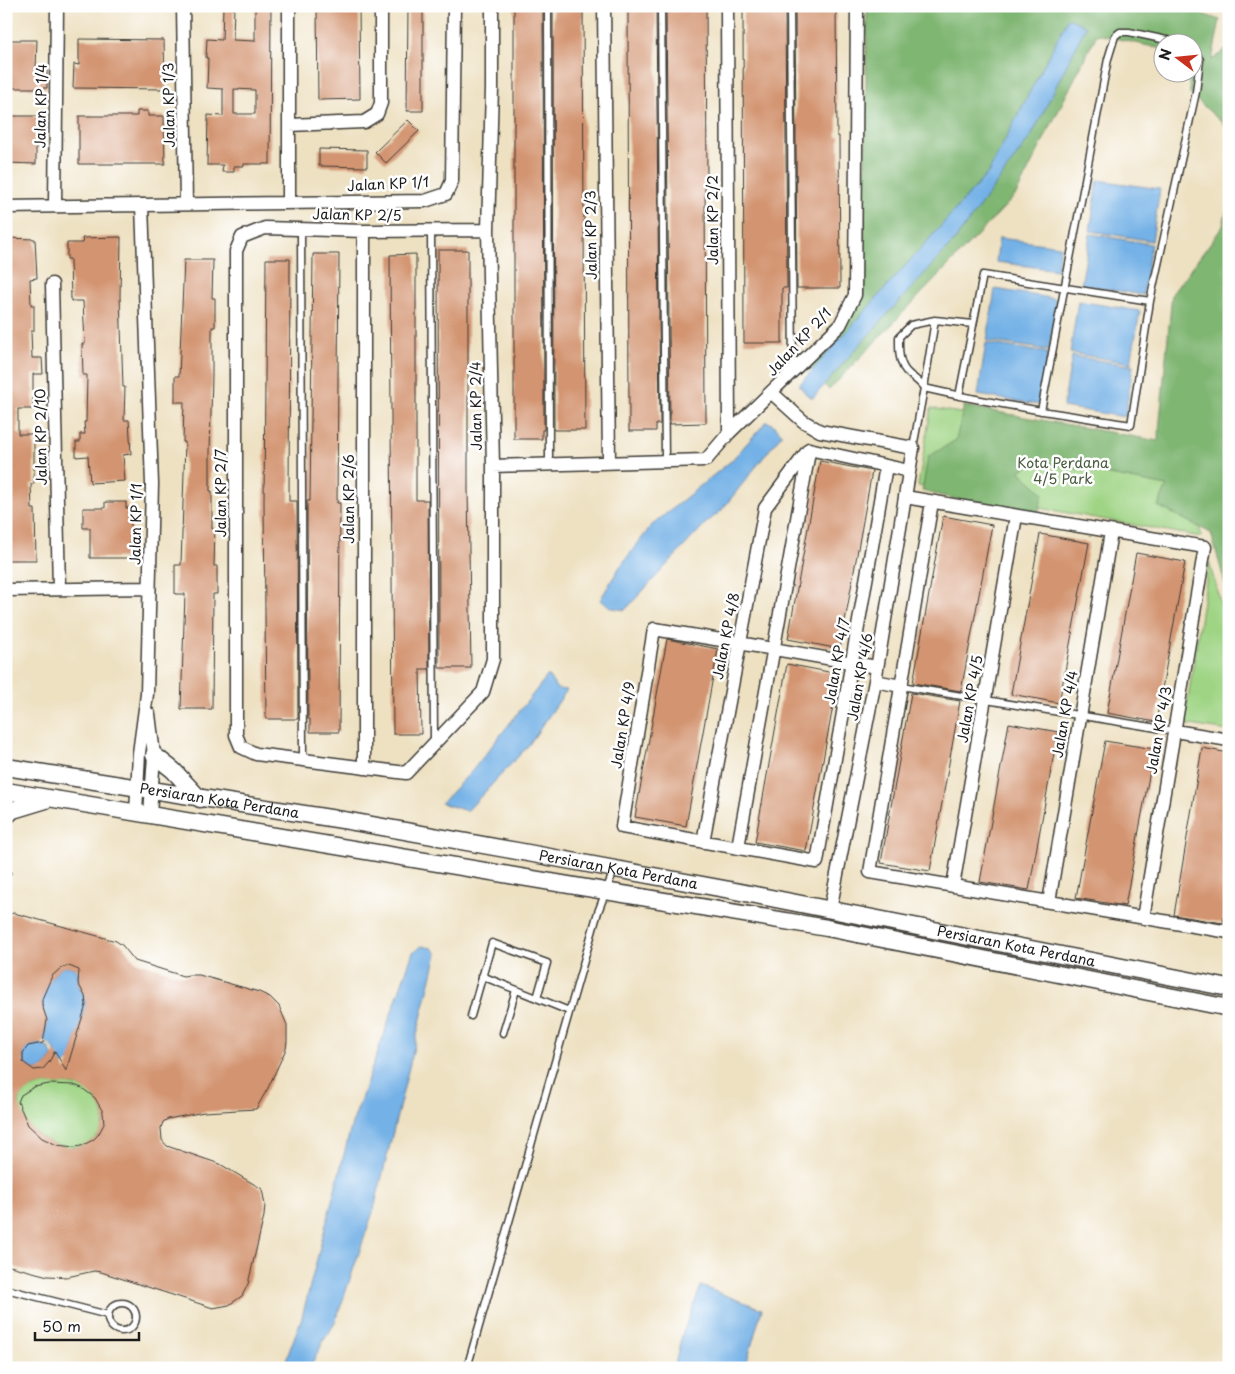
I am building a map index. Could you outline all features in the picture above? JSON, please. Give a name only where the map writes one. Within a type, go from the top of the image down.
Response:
[{"type":"street","name":"Jalan KP 1/4","points":[[55,206],[57,6]]},
{"type":"street","name":"Jalan KP 1/3","points":[[183,6],[186,204]]},
{"type":"street","points":[[289,6],[289,203]]},
{"type":"street","points":[[290,125],[364,122],[376,114],[381,103],[381,6]]},
{"type":"street","name":"Jalan KP 1/1","points":[[6,207],[425,200],[446,194],[452,182],[454,6]]},
{"type":"street","name":"Jalan KP 2/4","points":[[364,768],[406,773],[483,692],[493,659],[493,466],[488,230],[492,6]]},
{"type":"street","name":"Jalan KP 2/3","points":[[604,6],[609,462]]},
{"type":"street","name":"Jalan KP 2/2","points":[[727,6],[729,433]]},
{"type":"street","name":"Jalan KP 2/1","points":[[493,466],[706,460],[729,433],[840,325],[855,295],[857,6]]},
{"type":"street","name":"Jalan KP 1/1","points":[[142,205],[152,484],[147,694],[140,753],[145,790]]},
{"type":"street","name":"Jalan KP 2/5","points":[[236,251],[242,237],[265,228],[364,231],[488,230]]},
{"type":"street","name":"Jalan KP 2/6","points":[[364,231],[364,768]]},
{"type":"street","name":"Jalan KP 2/7","points":[[236,251],[236,735],[241,747],[256,754],[303,760]]},
{"type":"street","name":"Jalan KP 2/10","points":[[52,284],[59,589]]},
{"type":"street","points":[[772,393],[802,421],[820,431],[913,448]]},
{"type":"street","name":"Jalan KP 4/6","points":[[830,910],[875,681],[913,448]]},
{"type":"street","points":[[703,842],[738,848],[809,449],[909,471]]},
{"type":"street","name":"Jalan KP 4/8","points":[[703,842],[766,508],[809,449]]},
{"type":"street","name":"Jalan KP 4/7","points":[[738,848],[817,862],[886,466]]},
{"type":"street","points":[[905,497],[1111,532]]},
{"type":"street","points":[[932,502],[870,872],[1229,932]]},
{"type":"street","name":"Jalan KP 4/5","points":[[954,886],[1016,516]]},
{"type":"street","name":"Jalan KP 4/3","points":[[1111,532],[1205,547],[1143,918]]},
{"type":"street","name":"Jalan KP 4/4","points":[[1049,902],[1111,532]]},
{"type":"street","points":[[6,590],[149,588]]},
{"type":"street","name":"Jalan KP 4/9","points":[[703,842],[622,827],[654,629],[740,643]]},
{"type":"street","points":[[740,643],[877,667]]},
{"type":"street","points":[[875,681],[901,686]]},
{"type":"street","name":"Jalan KP 1/1","points":[[143,814],[145,790],[154,755],[147,694]]},
{"type":"street","points":[[1174,731],[1229,740]]},
{"type":"street","points":[[154,755],[173,770],[200,799]]},
{"type":"street","points":[[303,760],[364,768]]},
{"type":"street","name":"Persiaran Kota Perdana","points":[[6,768],[349,821],[830,910],[1229,988]]},
{"type":"street","name":"Persiaran Kota Perdana","points":[[6,791],[827,928],[1229,1008]]},
{"type":"street","points":[[6,816],[13,810],[50,799]]},
{"type":"lane","points":[[548,6],[549,463]]},
{"type":"lane","points":[[661,6],[665,461]]},
{"type":"lane","points":[[790,6],[793,372]]},
{"type":"lane","points":[[1041,411],[1108,59],[1115,36],[1120,32],[1152,37]]},
{"type":"lane","points":[[973,324],[935,320],[911,325],[899,337],[899,355],[906,372],[924,388],[1041,411],[1131,425],[1150,301],[1197,82]]},
{"type":"lane","points":[[301,229],[303,760]]},
{"type":"lane","points":[[431,230],[434,743]]},
{"type":"lane","points":[[959,396],[983,275],[1150,301]]},
{"type":"lane","points":[[913,448],[935,320]]},
{"type":"lane","points":[[901,686],[1174,731]]},
{"type":"lane","points":[[467,1368],[598,912],[614,870]]},
{"type":"lane","points":[[471,1016],[492,943],[547,963],[536,998]]},
{"type":"lane","points":[[482,976],[569,1011]]},
{"type":"lane","points":[[503,1033],[516,990]]},
{"type":"lane","points":[[6,1289],[108,1315]]},
{"type":"lane","points":[[120,1302],[125,1302],[133,1307],[137,1315],[135,1324],[127,1330],[118,1330],[110,1324],[108,1315],[112,1307],[120,1302]]},
{"type":"green space","points":[[867,6],[1178,6],[1220,20],[1212,60],[1229,47],[1229,152],[1227,127],[1190,94],[1189,82],[1202,82],[1202,32],[1152,32],[1152,47],[1097,34],[1016,195],[829,390],[808,364],[863,299]]},
{"type":"green space","points":[[1229,200],[1229,598],[1211,533],[1158,506],[1167,486],[1037,461],[1019,471],[1043,493],[1038,513],[972,503],[922,491],[928,457],[956,440],[964,406],[1158,441],[1172,294],[1223,226]]},
{"type":"green space","name":"Kota Perdana 4/5 Park","points":[[931,408],[1072,432],[1191,463],[1201,537],[918,486]]},
{"type":"green space","points":[[1209,562],[1229,634],[1229,731],[1184,724]]},
{"type":"green space","points":[[49,1084],[80,1087],[96,1100],[104,1120],[99,1134],[91,1141],[73,1147],[63,1146],[44,1139],[27,1123],[18,1102],[20,1098],[30,1089]]},
{"type":"water","points":[[1068,18],[1086,26],[1032,135],[955,240],[813,398],[806,394],[799,385],[988,173]]},
{"type":"water","points":[[1098,180],[1160,189],[1152,241],[1090,231]]},
{"type":"water","points":[[1090,234],[1151,244],[1143,295],[1081,285]]},
{"type":"water","points":[[999,238],[1060,246],[1057,270],[996,262]]},
{"type":"water","points":[[995,289],[1057,299],[1049,350],[987,341]]},
{"type":"water","points":[[1078,301],[1140,311],[1131,363],[1070,353]]},
{"type":"water","points":[[986,343],[1048,353],[1039,405],[978,395]]},
{"type":"water","points":[[1072,356],[1133,366],[1125,417],[1063,407]]},
{"type":"water","points":[[767,421],[782,434],[721,511],[705,524],[625,610],[613,608],[600,600],[619,568],[652,525],[731,461]]},
{"type":"water","points":[[548,675],[557,689],[567,690],[528,746],[467,811],[441,803],[472,771]]},
{"type":"water","points":[[422,946],[432,948],[437,954],[374,1209],[335,1323],[310,1368],[283,1368],[302,1317],[351,1127],[413,952]]},
{"type":"water","points":[[69,966],[78,972],[78,982],[86,1005],[70,1059],[62,1067],[53,1047],[42,1039],[46,1022],[42,1001],[47,985],[54,974],[61,968]]},
{"type":"water","points":[[39,1044],[49,1048],[52,1055],[45,1066],[34,1070],[25,1064],[23,1053],[27,1047]]},
{"type":"water","points":[[701,1286],[762,1309],[745,1368],[674,1368],[682,1335]]},
{"type":"building","points":[[223,6],[234,6],[233,40],[255,41],[255,6],[271,6],[270,164],[234,166],[234,172],[222,172],[223,165],[207,165],[208,115],[223,116],[223,89],[207,88],[207,39],[222,40]],"holes":[[[234,89],[255,90],[255,114],[234,114]]]},
{"type":"building","points":[[317,6],[359,6],[360,99],[318,100]]},
{"type":"building","points":[[408,6],[423,6],[423,111],[407,111]]},
{"type":"building","points":[[514,6],[543,6],[544,430],[542,430],[542,439],[514,439]]},
{"type":"building","points":[[553,6],[583,6],[585,430],[554,430]]},
{"type":"building","points":[[628,6],[656,6],[660,424],[656,424],[656,431],[629,431]]},
{"type":"building","points":[[666,6],[706,6],[706,423],[670,424]]},
{"type":"building","points":[[743,6],[785,6],[787,288],[782,288],[782,343],[744,343]]},
{"type":"building","points":[[795,6],[836,6],[840,288],[797,288]]},
{"type":"building","points":[[79,39],[164,40],[165,89],[73,88],[74,64],[79,65]]},
{"type":"building","points":[[6,40],[37,40],[36,69],[47,69],[47,88],[6,88]]},
{"type":"building","points":[[137,111],[148,111],[148,116],[164,116],[165,164],[79,164],[79,116],[137,116]]},
{"type":"building","points":[[6,116],[39,116],[39,135],[36,135],[36,164],[6,163]]},
{"type":"building","points":[[408,120],[419,131],[386,163],[375,152]]},
{"type":"building","points":[[319,149],[367,150],[367,167],[319,166]]},
{"type":"building","points":[[121,237],[120,296],[123,387],[125,387],[124,420],[129,420],[131,454],[123,455],[125,481],[90,483],[88,456],[76,457],[76,442],[80,442],[80,434],[85,434],[87,375],[83,375],[82,344],[85,344],[83,301],[71,301],[70,259],[67,259],[67,243],[83,243],[82,238]]},
{"type":"building","points":[[6,238],[35,239],[37,278],[30,279],[31,305],[34,305],[34,331],[31,331],[32,358],[42,358],[43,374],[33,374],[33,409],[18,409],[18,434],[34,434],[34,484],[31,484],[32,509],[35,509],[36,560],[6,560]]},
{"type":"building","points":[[438,250],[468,250],[468,490],[471,668],[439,668]]},
{"type":"building","points":[[313,254],[339,254],[337,503],[340,503],[339,732],[310,732],[310,719],[308,719],[307,501],[310,501]]},
{"type":"building","points":[[416,254],[416,500],[428,500],[429,669],[420,669],[421,734],[393,734],[390,255]]},
{"type":"building","points":[[266,259],[290,259],[289,501],[297,501],[298,719],[266,719],[264,502]]},
{"type":"building","points":[[184,260],[213,260],[212,298],[215,298],[215,327],[212,327],[210,491],[212,491],[212,529],[215,529],[214,566],[217,566],[217,594],[213,594],[212,709],[181,709],[185,594],[175,594],[175,565],[181,565],[185,442],[183,442],[184,402],[175,402],[175,376],[179,376]]},
{"type":"building","points":[[820,461],[872,471],[840,649],[788,639]]},
{"type":"building","points":[[105,502],[126,502],[126,508],[131,508],[131,558],[90,558],[90,528],[83,528],[83,508],[105,508]]},
{"type":"building","points":[[943,516],[992,525],[961,691],[913,683]]},
{"type":"building","points":[[1040,534],[1089,543],[1059,703],[1011,694]]},
{"type":"building","points":[[1136,553],[1185,562],[1156,722],[1107,713]]},
{"type":"building","points":[[667,639],[718,649],[686,826],[635,817]]},
{"type":"building","points":[[787,664],[839,674],[806,851],[755,842]]},
{"type":"building","points":[[911,693],[960,701],[930,871],[881,863]]},
{"type":"building","points":[[1009,723],[1058,732],[1029,890],[980,882]]},
{"type":"building","points":[[1105,741],[1154,749],[1125,906],[1076,898]]},
{"type":"building","points":[[1202,748],[1229,753],[1229,888],[1223,923],[1174,915]]},
{"type":"building","points":[[14,913],[116,941],[122,945],[135,961],[183,976],[199,975],[259,992],[270,997],[279,1006],[287,1025],[286,1049],[256,1109],[204,1112],[168,1119],[163,1122],[161,1128],[162,1140],[167,1146],[220,1164],[262,1189],[265,1205],[264,1216],[248,1284],[242,1296],[229,1305],[213,1308],[101,1272],[94,1271],[67,1277],[48,1276],[6,1265],[6,915]],"holes":[[[69,966],[79,970],[78,983],[85,996],[86,1005],[66,1071],[55,1051],[43,1069],[34,1070],[23,1062],[23,1053],[28,1046],[43,1043],[47,1020],[42,999],[52,976],[61,968]],[[49,1084],[74,1085],[82,1088],[95,1098],[103,1112],[104,1124],[93,1140],[74,1147],[57,1145],[42,1138],[28,1125],[18,1102],[21,1095],[34,1087]]]}]
